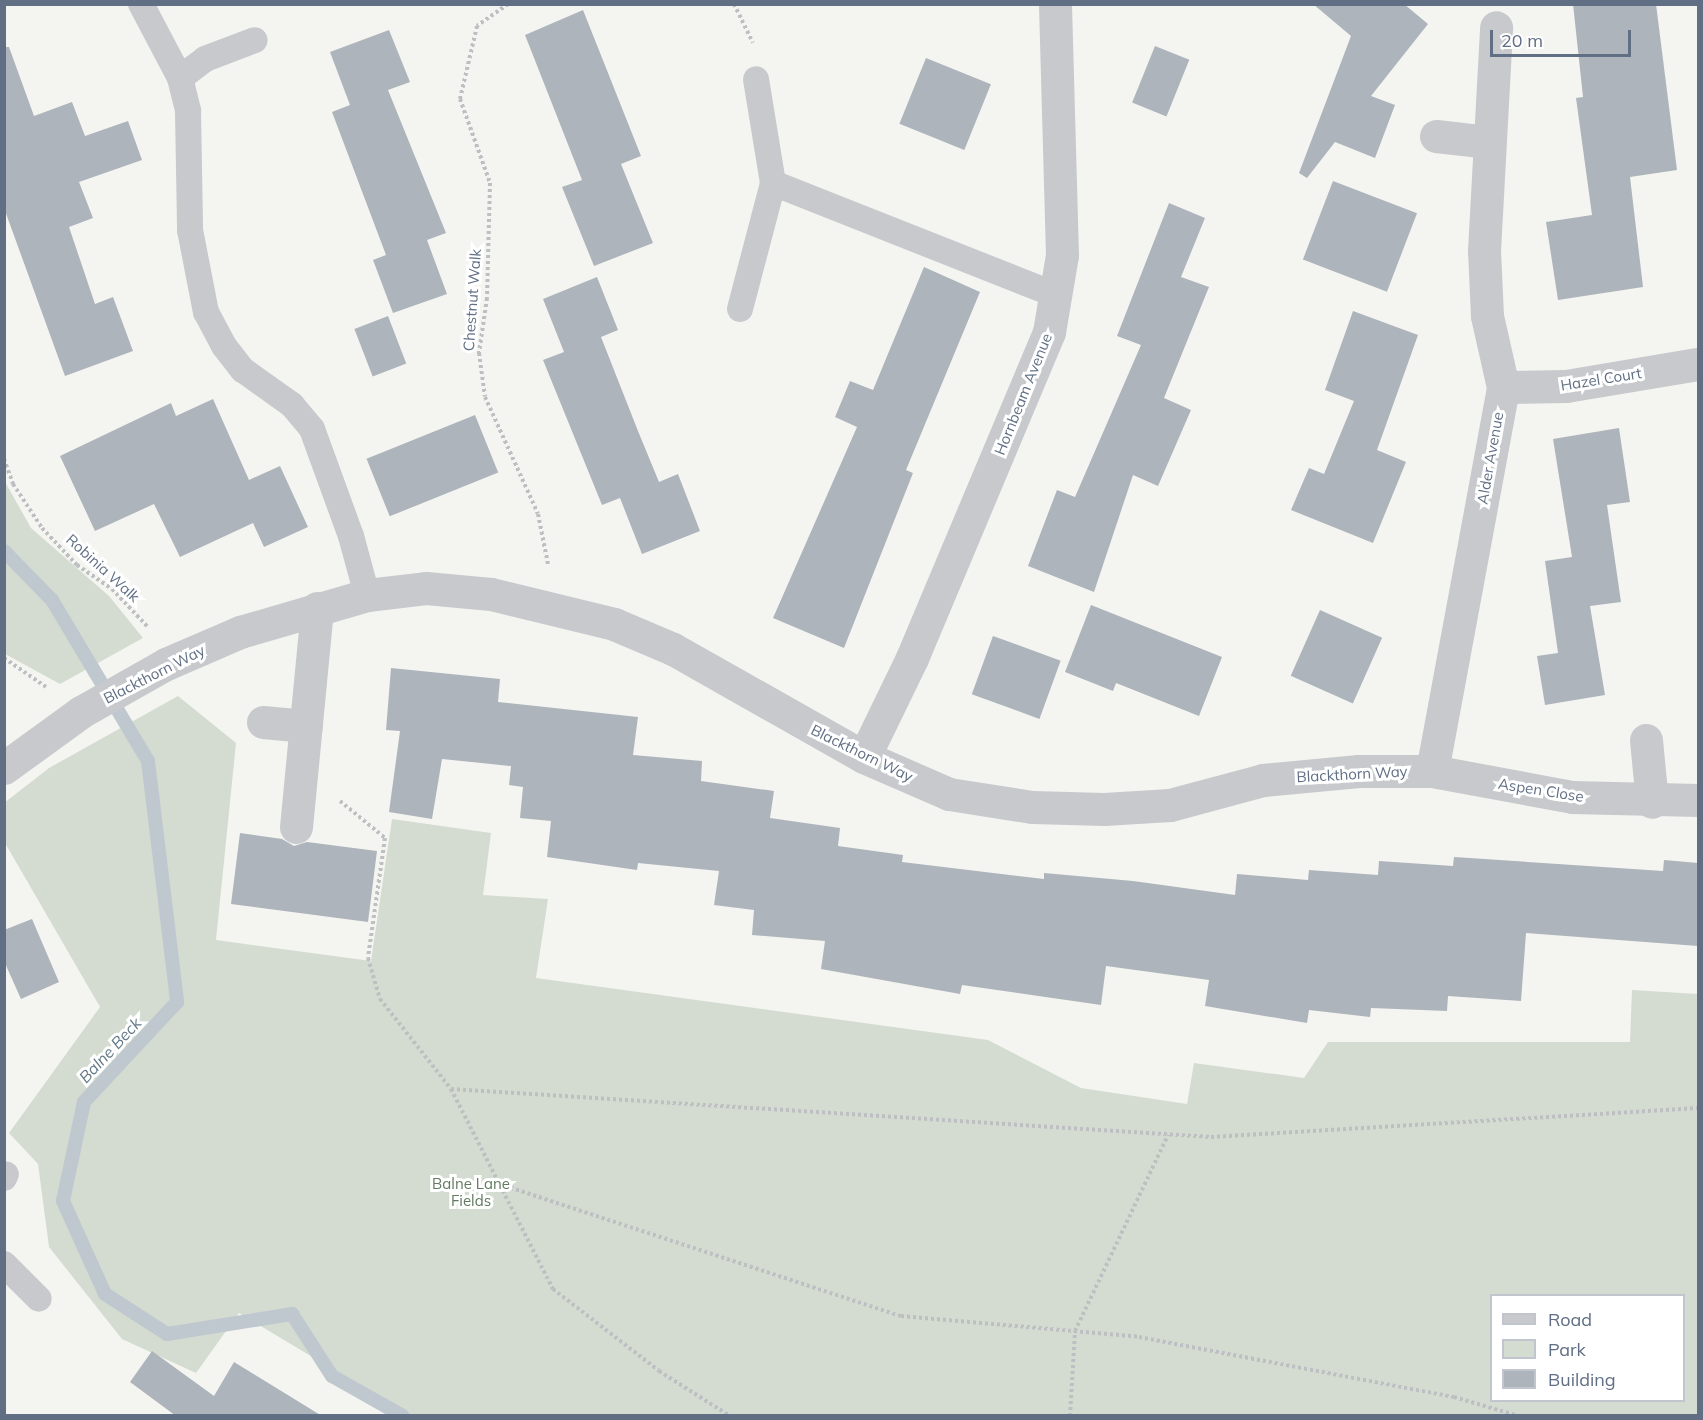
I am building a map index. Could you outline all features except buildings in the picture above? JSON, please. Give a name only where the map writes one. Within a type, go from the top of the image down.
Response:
[{"type":"street","name":"Hornbeam Avenue","points":[[864,757],[912,658],[1049,332],[1058,296],[1062,255],[1055,4]]},
{"type":"street","name":"Alder Avenue","points":[[1432,771],[1503,387],[1487,316],[1488,142],[1496,27]]},
{"type":"street","points":[[1436,136],[1488,142]]},
{"type":"street","name":"Hazel Court","points":[[1503,387],[1566,386],[1698,364]]},
{"type":"street","name":"Blackthorn Way","points":[[4,768],[81,712],[166,664],[240,632],[317,608],[367,596],[426,588],[491,594],[556,608],[614,624],[673,649],[864,757],[949,794],[1044,808],[1170,805],[1263,780],[1359,771],[1432,771]]},
{"type":"street","points":[[296,827],[317,608]]},
{"type":"street","points":[[263,722],[306,726]]},
{"type":"street","points":[[1646,740],[1652,802]]},
{"type":"street","name":"Aspen Close","points":[[1432,771],[1572,797],[1652,802],[1698,800]]},
{"type":"lane","points":[[141,4],[180,78],[188,111],[190,230],[206,312],[224,346],[243,370],[292,405],[312,429],[351,536],[367,596]]},
{"type":"lane","points":[[180,78],[206,59],[255,40]]},
{"type":"lane","points":[[740,309],[772,183],[756,79]]},
{"type":"lane","points":[[772,183],[1058,296]]},
{"type":"lane","points":[[4,1264],[39,1299]]},
{"type":"path","name":"Chestnut Walk","points":[[508,4],[477,26],[460,99],[490,183],[487,297],[479,353],[485,397],[538,514],[556,608]]},
{"type":"path","name":"Robinia Walk","points":[[4,459],[13,484],[42,528],[76,565],[112,589],[146,624],[166,664]]},
{"type":"path","points":[[4,658],[81,712]]},
{"type":"path","points":[[302,770],[385,838],[368,958],[380,999],[451,1089],[553,1289],[659,1371],[730,1416]]},
{"type":"path","points":[[451,1089],[1211,1137],[1698,1108]]},
{"type":"path","points":[[1070,1416],[1075,1331],[1168,1135]]},
{"type":"path","points":[[499,1184],[901,1316],[1139,1337],[1431,1392],[1518,1416]]},
{"type":"green space","points":[[4,480],[31,528],[109,596],[143,638],[60,684],[5,654]]},
{"type":"green space","name":"Balne Lane Fields","points":[[178,696],[236,743],[216,940],[371,961],[392,819],[491,833],[483,895],[548,899],[536,978],[988,1040],[1081,1088],[1187,1104],[1194,1063],[1304,1078],[1328,1042],[1630,1042],[1632,990],[1698,994],[1698,1415],[409,1415],[239,1313],[196,1373],[122,1339],[49,1247],[38,1164],[9,1133],[100,1007],[5,843],[4,803],[49,768]]},
{"type":"waterway","name":"Balne Beck","points":[[4,551],[52,600],[148,761],[177,1002],[84,1102],[63,1201],[105,1294],[167,1334],[292,1314],[332,1376],[403,1416]]}]
